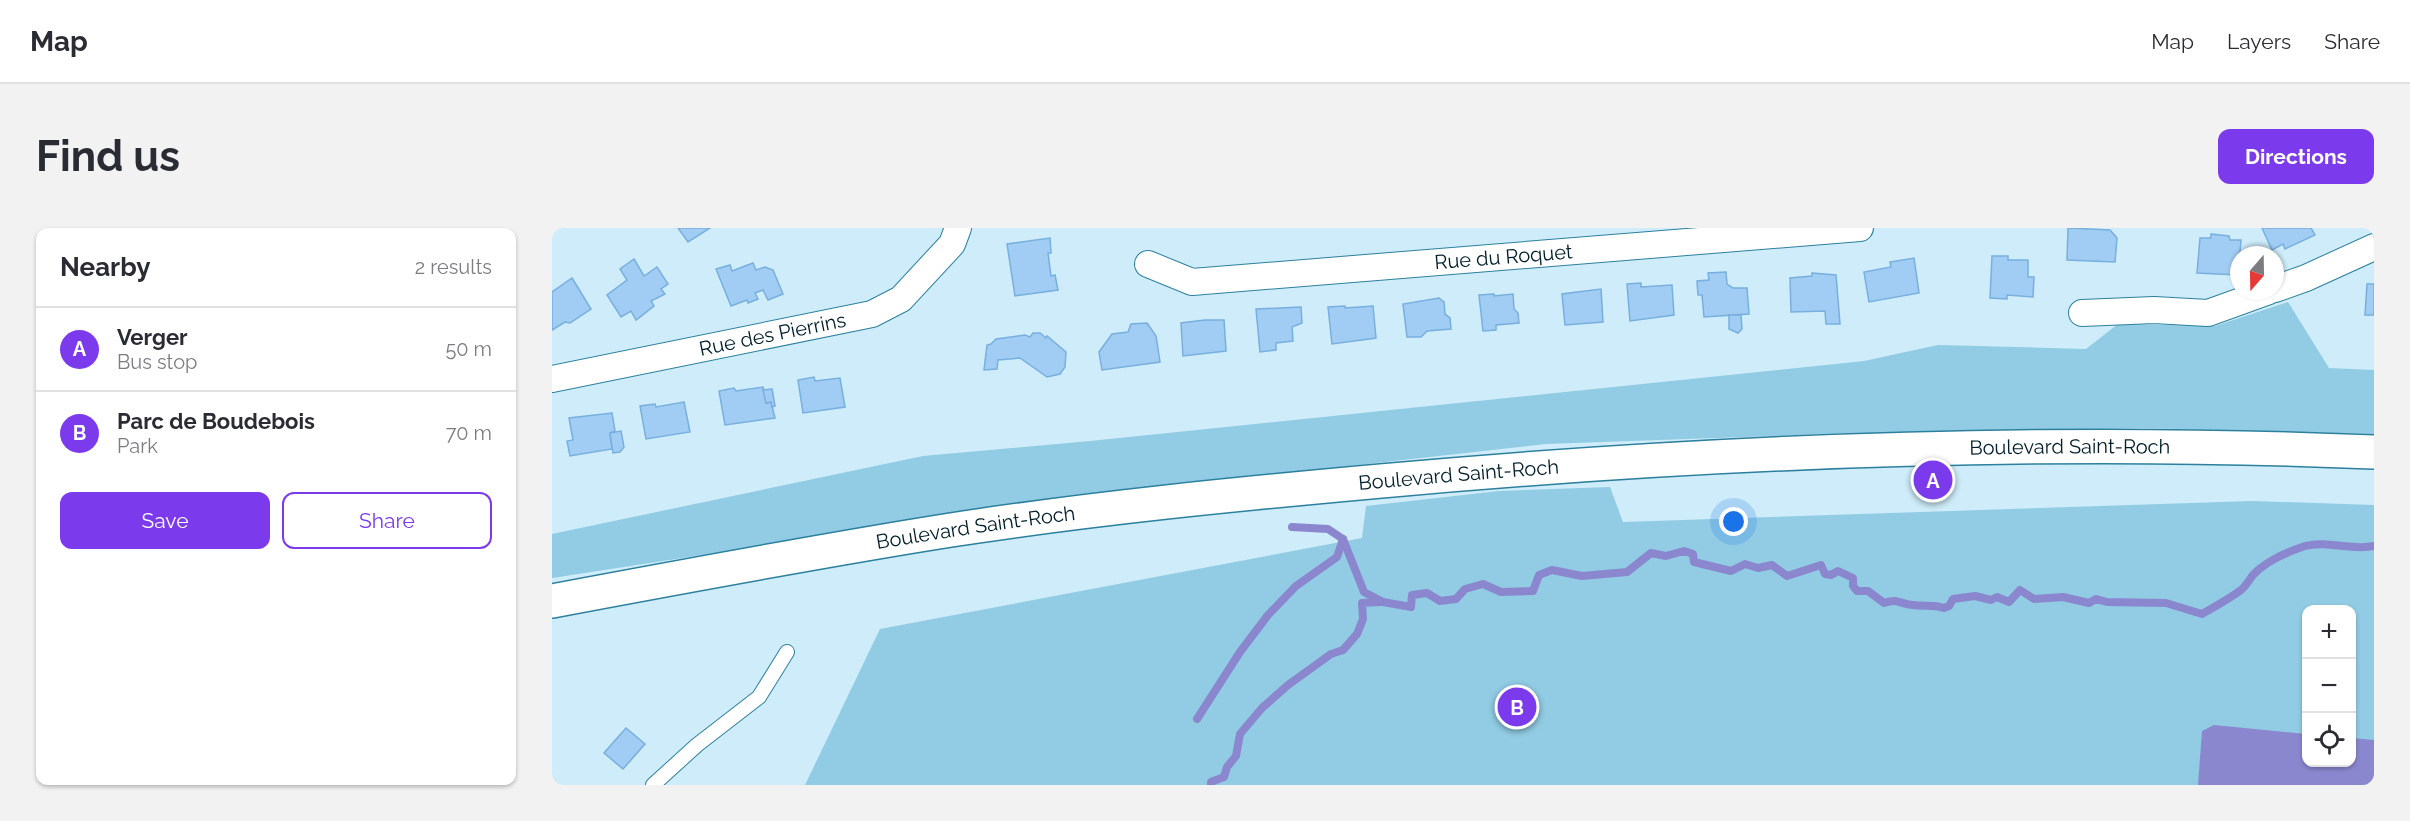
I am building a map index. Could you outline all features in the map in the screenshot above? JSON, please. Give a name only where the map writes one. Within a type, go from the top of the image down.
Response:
[{"type":"main road","name":"Boulevard Saint-Roch","points":[[552,601],[953,530],[1147,504],[1595,463],[1760,454],[2138,445],[2374,452]]},
{"type":"street","name":"Rue des Pierrins","points":[[552,379],[872,314],[901,299],[952,244],[958,228]]},
{"type":"street","name":"Rue du Roquet","points":[[1148,264],[1192,282],[1860,228]]},
{"type":"street","points":[[2284,286],[2374,247]]},
{"type":"street","points":[[2082,313],[2154,310],[2208,312],[2243,300]]},
{"type":"lane","points":[[653,785],[697,745],[759,697],[787,652]]},
{"type":"shaded area","points":[[2288,302],[2329,368],[2374,370],[2374,434],[2142,428],[1830,434],[1546,444],[1114,492],[552,578],[552,534],[923,456],[1090,441],[1864,361],[1938,345],[2086,349],[2118,324],[2215,326]]},
{"type":"shaded area","points":[[1610,487],[1623,522],[2252,501],[2374,505],[2374,785],[805,785],[880,629],[1362,538],[1366,506],[1499,491]]},
{"type":"shaded area","points":[[2214,725],[2302,734],[2302,767],[2356,767],[2356,738],[2374,740],[2374,785],[2198,785],[2202,731]]},
{"type":"building","points":[[678,228],[710,228],[688,242]]},
{"type":"building","points":[[2068,228],[2110,230],[2117,238],[2115,262],[2067,260]]},
{"type":"building","points":[[2262,228],[2311,228],[2315,235],[2285,249],[2283,244],[2270,246]]},
{"type":"building","points":[[2211,234],[2229,236],[2230,240],[2241,240],[2240,246],[2230,246],[2230,275],[2197,273],[2200,238],[2211,238]]},
{"type":"building","points":[[1050,238],[1051,253],[1048,253],[1051,276],[1055,275],[1058,290],[1015,296],[1007,244]]},
{"type":"building","points":[[1992,256],[2008,256],[2008,260],[2028,260],[2028,277],[2034,277],[2033,297],[2007,295],[2007,299],[1990,298]]},
{"type":"building","points":[[1914,258],[1919,293],[1869,302],[1864,272],[1891,267],[1890,262]]},
{"type":"building","points":[[634,259],[644,276],[657,267],[668,284],[661,289],[665,294],[651,301],[654,306],[636,320],[631,311],[621,317],[607,295],[627,280],[620,269]]},
{"type":"building","points":[[753,263],[756,270],[765,267],[773,270],[783,294],[768,300],[763,290],[755,293],[758,299],[731,306],[716,269],[730,265],[732,271]]},
{"type":"building","points":[[1726,272],[1727,284],[1733,288],[1747,288],[1749,314],[1704,317],[1702,295],[1698,295],[1697,281],[1709,280],[1708,273]]},
{"type":"building","points":[[1812,273],[1836,275],[1840,324],[1826,324],[1825,311],[1791,312],[1790,278],[1812,276]]},
{"type":"building","points":[[572,278],[591,309],[570,323],[565,322],[552,330],[552,292]]},
{"type":"building","points":[[1641,283],[1641,287],[1672,285],[1674,315],[1630,321],[1627,284]]},
{"type":"building","points":[[2367,284],[2374,284],[2374,315],[2365,315]]},
{"type":"building","points":[[1601,289],[1603,322],[1565,325],[1562,294]]},
{"type":"building","points":[[1494,294],[1494,296],[1513,294],[1514,309],[1518,313],[1519,323],[1496,325],[1496,330],[1483,331],[1479,295]]},
{"type":"building","points":[[1439,298],[1444,302],[1445,314],[1450,318],[1451,329],[1427,331],[1421,337],[1407,337],[1403,304]]},
{"type":"building","points":[[1345,306],[1345,308],[1373,306],[1376,338],[1332,344],[1328,307]]},
{"type":"building","points":[[1301,307],[1302,323],[1292,327],[1293,341],[1276,343],[1276,350],[1260,352],[1256,309]]},
{"type":"building","points":[[1729,315],[1741,315],[1742,329],[1738,333],[1729,329]]},
{"type":"building","points":[[1224,320],[1226,351],[1183,356],[1181,323]]},
{"type":"building","points":[[1147,323],[1156,336],[1160,362],[1102,370],[1099,352],[1112,334],[1128,332],[1131,324]]},
{"type":"building","points":[[1033,333],[1040,333],[1046,338],[1047,336],[1066,352],[1065,367],[1060,374],[1047,377],[1020,358],[998,360],[997,369],[984,370],[987,345],[996,339],[1025,335],[1030,337]]},
{"type":"building","points":[[814,377],[815,381],[840,378],[845,407],[803,413],[798,380]]},
{"type":"building","points":[[763,387],[766,403],[771,402],[775,418],[725,425],[719,391]]},
{"type":"building","points":[[772,389],[775,406],[772,407],[771,402],[766,403],[763,390]]},
{"type":"building","points":[[684,402],[690,432],[646,439],[640,406],[655,404],[656,407]]},
{"type":"building","points":[[612,413],[615,431],[610,433],[612,449],[570,456],[567,441],[573,440],[569,418]]},
{"type":"building","points":[[621,431],[624,447],[620,452],[613,453],[610,433]]},
{"type":"building","points":[[626,728],[645,744],[623,769],[604,753]]},
{"type":"waterway","points":[[1292,527],[1328,529],[1343,539],[1364,592],[1383,602],[1411,607],[1412,595],[1427,593],[1440,601],[1456,599],[1465,589],[1483,584],[1501,592],[1533,591],[1539,575],[1552,570],[1582,576],[1627,572],[1651,553],[1666,556],[1684,551],[1693,554],[1694,562],[1731,571],[1745,564],[1758,568],[1772,565],[1787,576],[1821,565],[1825,574],[1831,575],[1838,571],[1853,578],[1853,586],[1857,591],[1868,591],[1884,603],[1896,601],[1917,606],[1944,608],[1949,606],[1953,599],[1975,596],[1991,600],[1997,597],[2009,602],[2020,590],[2034,599],[2063,597],[2089,603],[2096,599],[2107,602],[2166,603],[2202,614],[2241,590],[2264,565],[2291,551],[2314,544],[2374,546]]},
{"type":"waterway","points":[[1197,719],[1240,652],[1268,615],[1296,586],[1337,557],[1343,539]]},
{"type":"waterway","points":[[1211,785],[1211,782],[1224,777],[1227,767],[1236,756],[1240,734],[1262,708],[1288,685],[1331,654],[1343,650],[1357,634],[1363,619],[1362,603],[1380,602]]},
{"type":"place","name":"Verger","points":[[1933,480]]},
{"type":"place","name":"Parc de Boudebois","points":[[1517,707]]}]
